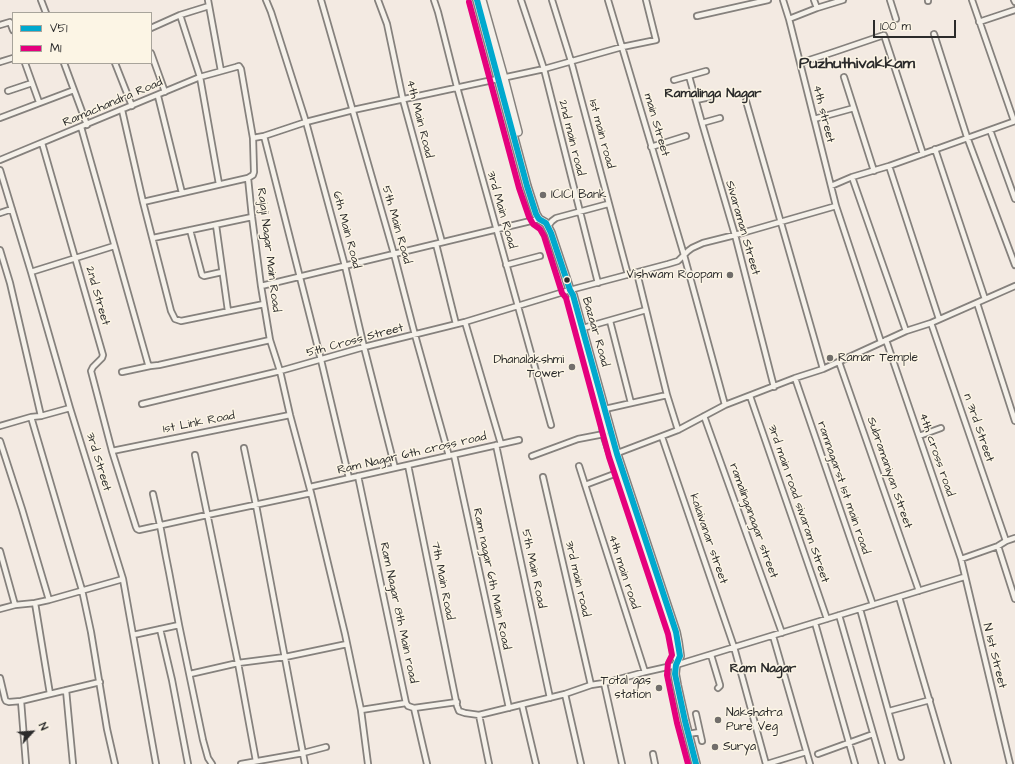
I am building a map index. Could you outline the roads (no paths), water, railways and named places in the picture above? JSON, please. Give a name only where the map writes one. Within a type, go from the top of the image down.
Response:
[{"type":"main road","name":"Bazaar Road","points":[[477,0],[502,78]]},
{"type":"main road","name":"Bazaar Road","points":[[482,0],[538,212],[555,243],[583,328],[605,409],[614,455]]},
{"type":"main road","points":[[572,292],[571,306],[603,423],[604,434],[614,455],[676,632],[680,651],[675,674],[676,685],[696,764]]},
{"type":"main road","points":[[614,455],[617,473],[672,634],[677,662]]},
{"type":"street","points":[[41,0],[46,12]]},
{"type":"street","points":[[208,0],[221,71]]},
{"type":"street","name":"6th Main Road","points":[[266,0],[306,122],[345,266],[395,468]]},
{"type":"street","name":"5th Main Road","points":[[321,0],[394,254],[415,335],[451,455]]},
{"type":"street","name":"4th Main Road","points":[[378,0],[387,24],[403,100],[442,242]]},
{"type":"street","name":"3rd Main Road","points":[[434,0],[551,425]]},
{"type":"street","name":"2nd main road","points":[[521,0],[544,69],[598,283]]},
{"type":"street","name":"1st main road","points":[[552,0],[571,61],[628,275]]},
{"type":"street","name":"main Street","points":[[608,0],[684,255],[725,405]]},
{"type":"street","points":[[253,138],[353,110],[544,69],[622,47],[656,40],[646,0]]},
{"type":"street","points":[[696,16],[743,2],[768,0]]},
{"type":"street","name":"4th street","points":[[783,0],[836,206]]},
{"type":"street","points":[[814,0],[817,8]]},
{"type":"street","points":[[789,19],[842,0]]},
{"type":"street","points":[[890,0],[896,19]]},
{"type":"street","points":[[831,186],[852,177],[889,166],[1014,121],[972,0]]},
{"type":"street","points":[[152,28],[180,15],[209,6]]},
{"type":"street","points":[[979,22],[1015,10]]},
{"type":"street","points":[[180,15],[200,77],[219,184]]},
{"type":"street","points":[[0,25],[10,22],[12,27]]},
{"type":"street","points":[[934,34],[967,138],[1015,265]]},
{"type":"street","points":[[800,63],[884,35],[923,154]]},
{"type":"street","points":[[152,56],[165,92]]},
{"type":"street","points":[[0,62],[12,58]]},
{"type":"street","points":[[25,64],[40,102]]},
{"type":"street","points":[[64,64],[86,125]]},
{"type":"street","points":[[115,64],[132,106]]},
{"type":"street","name":"Rajaji Nagar Main Road","points":[[236,67],[239,66],[241,69],[253,138],[254,172],[248,178],[261,286],[270,340],[280,371],[290,415],[311,490],[347,644],[361,710],[368,764]]},
{"type":"street","name":"Ramachandra Road","points":[[0,160],[158,96],[200,77],[236,67]]},
{"type":"street","points":[[674,80],[706,71]]},
{"type":"street","name":"Sivaraman Street","points":[[689,76],[735,235],[774,386]]},
{"type":"street","points":[[844,77],[874,171]]},
{"type":"street","points":[[8,91],[32,83]]},
{"type":"street","points":[[0,118],[74,90]]},
{"type":"street","points":[[158,96],[182,193]]},
{"type":"street","points":[[696,100],[710,97]]},
{"type":"street","points":[[746,101],[823,369]]},
{"type":"street","points":[[814,119],[854,108]]},
{"type":"street","points":[[122,110],[143,202],[171,312],[175,319],[183,320],[264,304]]},
{"type":"street","points":[[702,123],[720,118]]},
{"type":"street","points":[[81,127],[148,364],[150,366]]},
{"type":"street","points":[[990,130],[1015,199]]},
{"type":"street","points":[[264,136],[321,360],[349,478]]},
{"type":"street","points":[[651,146],[686,136]]},
{"type":"street","name":"2nd Street","points":[[42,143],[103,355],[102,358],[93,366],[91,371],[112,450]]},
{"type":"street","points":[[936,149],[986,299]]},
{"type":"street","points":[[889,166],[939,320]]},
{"type":"street","name":"3rd Street","points":[[0,170],[70,408],[123,579],[156,764]]},
{"type":"street","points":[[852,177],[906,331]]},
{"type":"street","points":[[143,202],[248,178]]},
{"type":"street","points":[[261,286],[496,229],[552,221],[556,218],[579,211],[608,204]]},
{"type":"street","name":"5th Cross Street","points":[[142,404],[280,371],[364,347],[465,322],[518,305],[572,292],[598,283],[678,261],[692,248],[703,243],[836,206]]},
{"type":"street","name":"4th cross road","points":[[836,206],[919,436],[961,559],[964,577]]},
{"type":"street","points":[[0,213],[12,208]]},
{"type":"street","points":[[153,238],[252,217]]},
{"type":"street","points":[[216,225],[228,311]]},
{"type":"street","points":[[190,230],[202,275],[204,276],[222,272]]},
{"type":"street","points":[[436,244],[456,324]]},
{"type":"street","points":[[31,272],[114,246]]},
{"type":"street","points":[[0,250],[10,283],[41,416]]},
{"type":"street","points":[[506,265],[540,256]]},
{"type":"street","points":[[637,273],[667,395],[678,430]]},
{"type":"street","points":[[614,455],[678,430],[725,405],[794,378],[823,369],[906,331],[939,320],[1015,286]]},
{"type":"street","points":[[977,303],[1015,421]]},
{"type":"street","points":[[583,328],[646,310]]},
{"type":"street","points":[[610,321],[631,403]]},
{"type":"street","name":"5th Main Road","points":[[465,322],[499,445],[550,698]]},
{"type":"street","name":"n 3rd Street","points":[[931,323],[1006,540]]},
{"type":"street","points":[[122,372],[270,340]]},
{"type":"street","name":"Subramaniyan Street","points":[[839,362],[919,591]]},
{"type":"street","name":"ramnagarst 1st main road","points":[[794,378],[873,605]]},
{"type":"street","points":[[605,409],[667,395]]},
{"type":"street","name":"3rd main road sivaram Street","points":[[750,396],[827,619]]},
{"type":"street","points":[[0,426],[70,408]]},
{"type":"street","name":"1st Link Road","points":[[112,450],[290,415]]},
{"type":"street","name":"ramalinganagar street","points":[[704,416],[782,633]]},
{"type":"street","points":[[31,417],[82,590],[91,632],[114,764]]},
{"type":"street","points":[[919,436],[942,428]]},
{"type":"street","points":[[532,456],[578,439],[604,434]]},
{"type":"street","name":"kalaivanar street","points":[[662,436],[734,647],[766,764]]},
{"type":"street","name":"Ram Nagar 6th cross road","points":[[112,450],[136,527],[139,530],[256,504],[311,490],[349,478],[519,440]]},
{"type":"street","points":[[0,441],[22,509],[48,600]]},
{"type":"street","points":[[244,448],[305,764]]},
{"type":"street","points":[[195,455],[238,663],[256,761]]},
{"type":"street","name":"Ram nagar 6th Main Road","points":[[451,455],[509,708]]},
{"type":"street","name":"7th Main Road","points":[[408,465],[457,702]]},
{"type":"street","name":"4th main road","points":[[579,466],[645,672]]},
{"type":"street","points":[[585,485],[617,473]]},
{"type":"street","name":"Ram Nagar 8th Main road","points":[[358,476],[406,703]]},
{"type":"street","name":"3rd main road","points":[[543,477],[591,685]]},
{"type":"street","points":[[153,494],[170,572],[202,740],[208,758],[212,764]]},
{"type":"street","points":[[961,559],[998,546],[1006,540],[1015,538]]},
{"type":"street","points":[[998,546],[1015,599]]},
{"type":"street","points":[[0,551],[15,605]]},
{"type":"street","points":[[361,710],[406,703],[409,707],[414,708],[457,702],[458,709],[461,712],[479,715],[550,698],[591,685],[711,654],[964,577]]},
{"type":"street","name":"N 1st Street","points":[[964,577],[1010,764]]},
{"type":"street","points":[[0,609],[48,600],[123,579]]},
{"type":"street","points":[[899,597],[948,764]]},
{"type":"street","points":[[35,603],[50,694]]},
{"type":"street","points":[[860,609],[901,756]]},
{"type":"street","points":[[839,615],[882,764]]},
{"type":"street","points":[[815,622],[855,764]]},
{"type":"street","points":[[133,635],[179,625]]},
{"type":"street","points":[[160,629],[172,680],[188,764]]},
{"type":"street","points":[[773,636],[810,764]]},
{"type":"street","points":[[190,674],[238,663],[285,657],[347,644]]},
{"type":"street","points":[[711,654],[720,685],[718,688]]},
{"type":"street","points":[[0,678],[5,699],[9,702],[20,701],[100,682]]},
{"type":"street","points":[[604,682],[622,764]]},
{"type":"street","points":[[66,690],[73,764]]},
{"type":"street","points":[[565,694],[581,764]]},
{"type":"street","points":[[889,711],[930,700]]},
{"type":"street","points":[[20,701],[26,764]]},
{"type":"street","points":[[522,705],[536,764]]},
{"type":"street","points":[[414,708],[427,764]]},
{"type":"street","points":[[696,714],[702,741]]},
{"type":"street","points":[[479,715],[489,764]]},
{"type":"street","points":[[688,734],[700,732]]},
{"type":"street","points":[[818,754],[873,734]]},
{"type":"street","points":[[241,764],[303,753],[326,747]]},
{"type":"street","points":[[766,764],[806,752]]},
{"type":"street","points":[[652,754],[655,764]]},
{"type":"place","name":"ICICI Bank","points":[[543,195]]},
{"type":"place","name":"Vishwam Roopam","points":[[730,275]]},
{"type":"place","name":"Ramar Temple","points":[[830,358]]},
{"type":"place","name":"Dhanalakshmi Tower","points":[[572,367]]},
{"type":"place","name":"Total gas station","points":[[659,688]]},
{"type":"place","name":"Nakshatra Pure Veg","points":[[718,720]]},
{"type":"place","name":"Surya","points":[[715,747]]},
{"type":"district","name":"Puzhuthivakkam","points":[[857,65]]},
{"type":"district","name":"Ramalinga Nagar","points":[[713,94]]},
{"type":"district","name":"Ram Nagar","points":[[763,669]]}]
